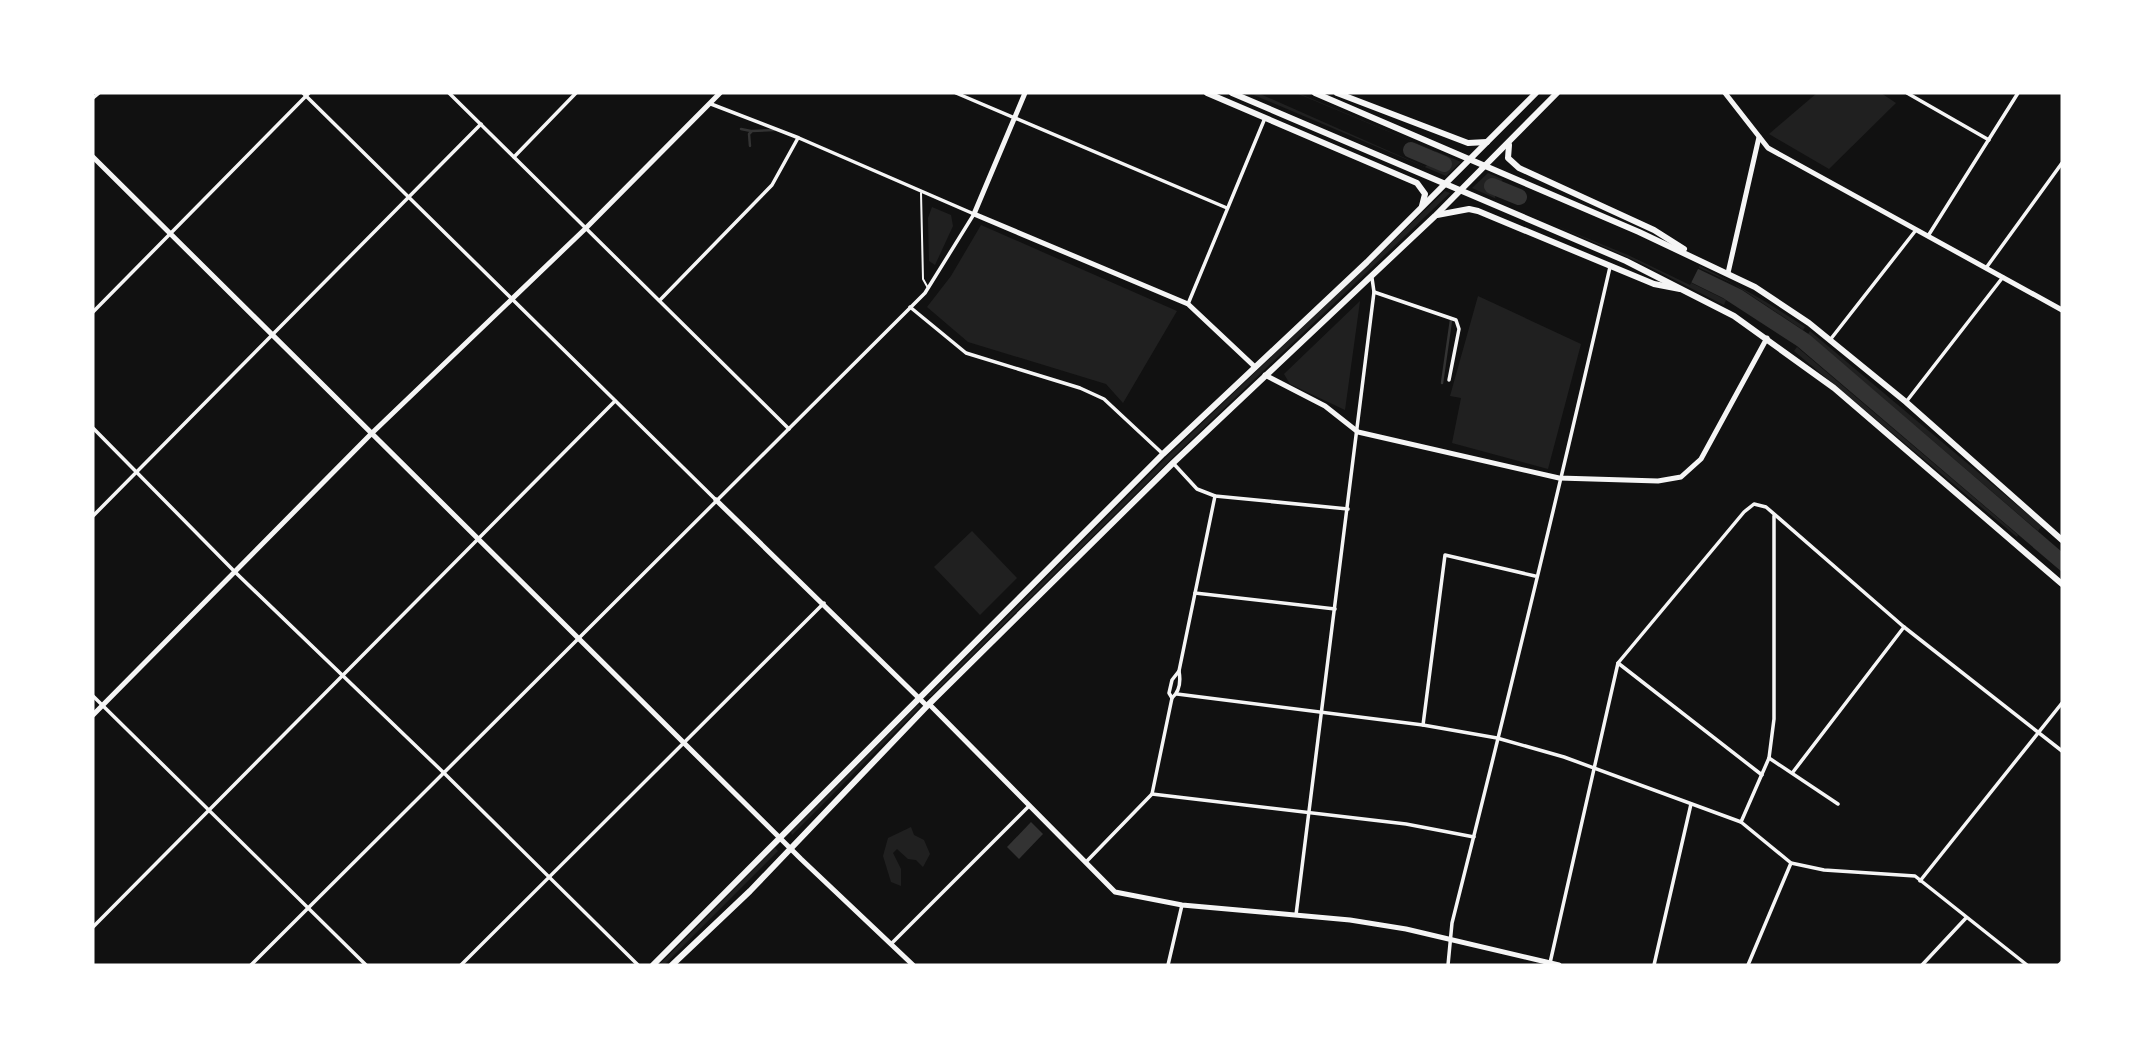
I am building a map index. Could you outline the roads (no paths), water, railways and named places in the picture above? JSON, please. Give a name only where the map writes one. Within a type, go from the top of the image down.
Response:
[{"type":"highway","points":[[1207,93],[1417,183],[1425,194],[1419,210]]},
{"type":"highway","points":[[1232,93],[1626,261],[1683,289],[1768,338],[1834,388],[2062,584]]},
{"type":"highway","points":[[1315,93],[1639,232],[1728,273],[1774,299],[1830,340],[1906,402],[2062,540]]},
{"type":"highway","points":[[1337,93],[1468,143],[1484,144],[1494,137]]},
{"type":"highway","points":[[653,965],[1163,454],[1419,210],[1536,93]]},
{"type":"highway","points":[[672,965],[750,891],[788,846],[1173,463],[1479,173],[1556,93]]},
{"type":"highway","points":[[1513,138],[1506,154],[1510,162],[1518,168],[1654,230],[1696,259]]},
{"type":"highway","points":[[1435,215],[1469,209],[1478,211],[1654,284],[1683,289]]},
{"type":"street","points":[[93,98],[99,93]]},
{"type":"street","points":[[449,93],[789,429]]},
{"type":"street","points":[[514,157],[576,93]]},
{"type":"street","points":[[93,715],[371,434],[585,229],[720,93]]},
{"type":"street","points":[[956,93],[1227,208]]},
{"type":"street","points":[[251,965],[579,641],[928,289],[974,215],[1025,93]]},
{"type":"street","points":[[1725,93],[1768,148],[2062,310]]},
{"type":"street","points":[[1908,93],[1989,140]]},
{"type":"street","points":[[1928,236],[2018,93]]},
{"type":"street","points":[[93,312],[306,94],[716,500],[926,705],[929,704],[1084,864],[1115,892],[1182,905],[1395,927],[1559,965]]},
{"type":"street","points":[[711,104],[799,138],[974,215],[1188,304],[1255,367]]},
{"type":"street","points":[[1188,304],[1265,118]]},
{"type":"street","points":[[93,516],[481,124]]},
{"type":"street","points":[[1728,273],[1759,137]]},
{"type":"street","points":[[660,300],[772,185],[799,138]]},
{"type":"street","points":[[93,157],[169,236],[480,538],[579,641],[913,965]]},
{"type":"street","points":[[1986,268],[2062,163]]},
{"type":"street","points":[[1830,340],[1916,230]]},
{"type":"street","points":[[1448,965],[1451,938],[1474,837],[1559,478],[1588,372],[1610,267]]},
{"type":"street","points":[[1296,915],[1358,432],[1374,292],[1371,275]]},
{"type":"street","points":[[1906,402],[2003,277]]},
{"type":"street","points":[[1374,292],[1456,320],[1459,329],[1449,380]]},
{"type":"street","points":[[910,307],[966,353],[1080,388],[1104,399],[1163,454]]},
{"type":"street","points":[[1265,375],[1325,406],[1358,432],[1559,478],[1658,481],[1687,473],[1701,459],[1768,338]]},
{"type":"street","points":[[93,928],[615,401]]},
{"type":"street","points":[[93,428],[235,572],[638,965]]},
{"type":"street","points":[[1173,463],[1197,489],[1215,496],[1348,509]]},
{"type":"street","points":[[1172,698],[1169,693],[1172,680],[1178,671],[1215,496]]},
{"type":"street","points":[[1550,963],[1618,663],[1749,507],[1759,504],[1774,514],[1904,627],[2062,751]]},
{"type":"street","points":[[1741,822],[1769,758],[1774,719],[1774,514]]},
{"type":"street","points":[[1423,725],[1445,555],[1535,576]]},
{"type":"street","points":[[1195,593],[1335,609]]},
{"type":"street","points":[[461,965],[824,603]]},
{"type":"street","points":[[1793,772],[1904,627]]},
{"type":"street","points":[[1618,663],[1762,775]]},
{"type":"street","points":[[1084,864],[1152,794],[1172,698],[1177,694],[1180,681],[1178,671]]},
{"type":"street","points":[[1177,694],[1423,725],[1497,738],[1596,769],[1741,822],[1791,863],[1824,870],[1914,876],[2027,965]]},
{"type":"street","points":[[93,696],[366,965]]},
{"type":"street","points":[[1920,881],[2062,703]]},
{"type":"street","points":[[1769,758],[1838,804]]},
{"type":"street","points":[[1152,794],[1406,824],[1474,837]]},
{"type":"street","points":[[1654,965],[1691,804]]},
{"type":"street","points":[[891,944],[1029,806]]},
{"type":"street","points":[[1748,965],[1791,863]]},
{"type":"street","points":[[1168,965],[1182,905]]},
{"type":"street","points":[[1922,965],[1966,918]]},
{"type":"lane","points":[[921,191],[923,279],[928,289]]},
{"type":"waterway","points":[[741,129],[751,131]]},
{"type":"waterway","points":[[750,146],[749,134],[752,131],[774,130]]},
{"type":"waterway","points":[[1411,150],[1444,164]]},
{"type":"waterway","points":[[1492,186],[1519,197]]},
{"type":"waterway","points":[[1442,383],[1451,320]]}]
